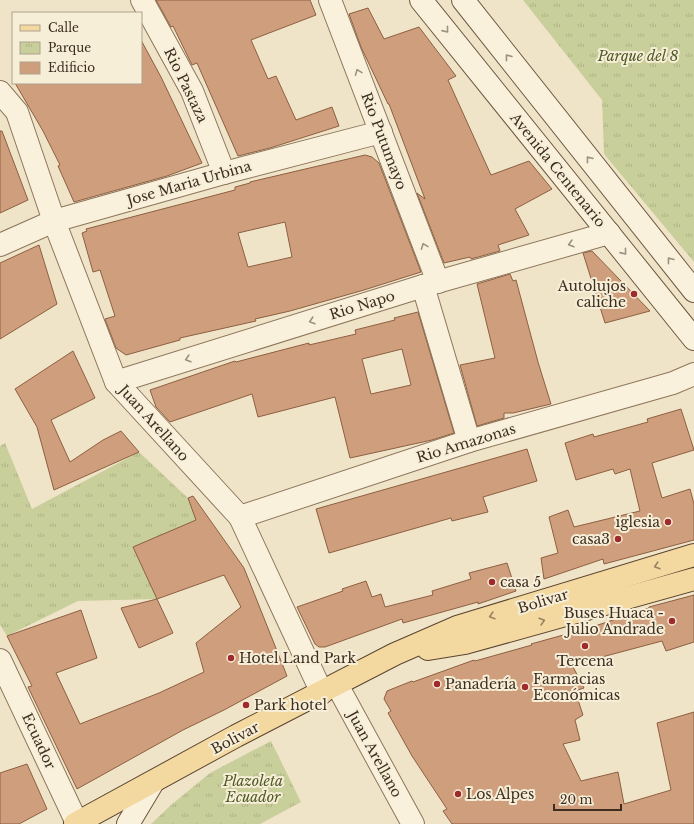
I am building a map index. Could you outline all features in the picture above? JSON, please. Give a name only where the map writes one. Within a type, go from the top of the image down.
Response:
[{"type":"main road","name":"Bolivar","points":[[76,823],[236,736],[330,689],[395,654],[457,627],[694,555]]},
{"type":"main road","name":"Bolivar","points":[[395,654],[466,643],[694,579]]},
{"type":"street","name":"Rio Pastaza","points":[[142,0],[192,91],[224,172]]},
{"type":"street","name":"Rio Putumayo","points":[[330,0],[381,132],[430,284],[469,441]]},
{"type":"street","name":"Avenida Centenario","points":[[421,0],[694,339]]},
{"type":"street","points":[[463,0],[694,291]]},
{"type":"street","name":"Juan Arellano","points":[[0,92],[17,112],[54,221],[116,382],[240,517],[330,689],[413,824]]},
{"type":"street","name":"Jose Maria Urbina","points":[[0,245],[54,221],[224,172],[381,132]]},
{"type":"street","name":"Rio Napo","points":[[116,382],[430,284],[609,233]]},
{"type":"street","name":"Rio Amazonas","points":[[240,517],[469,441],[673,383],[694,374]]},
{"type":"street","name":"Ecuador","points":[[0,660],[76,823]]},
{"type":"street","points":[[128,824],[153,782]]},
{"type":"green space","name":"Parque del 8","points":[[523,0],[694,0],[694,262],[604,154],[602,100]]},
{"type":"green space","points":[[5,443],[32,509],[139,452],[207,516],[157,599],[78,601],[7,636],[0,625],[0,446]]},
{"type":"green space","name":"Plazoleta Ecuador","points":[[271,741],[301,802],[260,824],[151,824],[171,805],[210,773]]},
{"type":"building","points":[[156,0],[310,0],[316,15],[251,40],[268,79],[276,76],[296,120],[332,107],[339,126],[270,148],[238,156],[197,63],[192,65],[173,26],[171,27]]},
{"type":"building","points":[[368,8],[384,39],[419,27],[456,76],[448,80],[491,175],[529,161],[552,189],[515,209],[529,235],[498,245],[500,251],[471,259],[470,257],[444,263],[417,193],[425,199],[389,104],[361,47],[349,14]]},
{"type":"building","points":[[142,42],[161,77],[202,163],[167,176],[74,202],[58,166],[60,165],[43,131],[16,84],[142,84]]},
{"type":"building","points":[[0,131],[2,131],[28,200],[0,213]]},
{"type":"building","points":[[365,155],[372,157],[379,163],[421,272],[290,311],[255,319],[256,321],[180,338],[180,340],[126,355],[116,348],[105,319],[115,316],[100,270],[93,272],[82,233],[87,231],[86,229],[235,190],[235,187],[250,182]],"holes":[[[285,222],[292,257],[248,267],[238,233]]]},
{"type":"building","points":[[39,245],[57,304],[0,339],[0,263]]},
{"type":"building","points":[[592,251],[650,311],[605,323],[583,253]]},
{"type":"building","points":[[510,274],[513,281],[516,280],[551,404],[513,413],[504,413],[504,418],[477,426],[460,365],[495,358],[477,284]]},
{"type":"building","points":[[418,312],[454,433],[432,440],[350,458],[335,397],[258,417],[252,394],[170,422],[156,407],[150,390],[235,361],[236,362],[309,343],[309,345],[356,334],[355,330],[395,320],[394,318]],"holes":[[[402,349],[411,385],[371,394],[362,359]]]},
{"type":"building","points":[[73,351],[95,398],[51,420],[70,462],[103,440],[121,431],[139,452],[54,490],[37,427],[15,389]]},
{"type":"building","points":[[681,409],[694,450],[652,463],[662,498],[690,489],[694,504],[694,540],[604,564],[603,559],[544,579],[541,558],[558,553],[549,517],[568,510],[574,527],[640,511],[630,469],[615,474],[613,469],[576,480],[565,443],[593,434],[594,437],[648,422],[647,419]]},
{"type":"building","points":[[527,449],[537,481],[483,497],[488,512],[452,521],[451,518],[329,553],[316,509]]},
{"type":"building","points":[[193,496],[244,568],[287,676],[183,730],[77,789],[28,687],[32,686],[7,636],[81,610],[97,658],[56,673],[80,724],[159,693],[204,672],[196,643],[241,607],[224,575],[157,599],[133,547],[196,520],[188,498]]},
{"type":"building","points":[[507,563],[516,591],[478,604],[478,602],[403,623],[402,619],[325,647],[319,647],[315,644],[297,607],[343,591],[342,589],[366,581],[372,597],[381,594],[385,607],[433,595],[432,591],[471,579],[469,573]]},
{"type":"building","points":[[694,595],[694,642],[666,651],[662,641],[572,665],[584,688],[575,691],[583,715],[575,720],[580,740],[563,744],[581,781],[618,772],[624,804],[671,790],[657,723],[694,712],[694,824],[452,824],[443,811],[447,809],[412,756],[388,713],[391,711],[384,699],[387,691],[474,660],[475,661],[532,645],[531,644],[592,627],[649,607]]},
{"type":"building","points":[[157,599],[173,633],[139,648],[121,608]]},
{"type":"building","points":[[27,764],[47,809],[19,824],[0,824],[0,773]]},
{"type":"place","name":"Autolujos caliche","points":[[634,294]]},
{"type":"place","name":"iglesia","points":[[668,522]]},
{"type":"place","name":"casa3","points":[[618,539]]},
{"type":"place","name":"casa 5","points":[[492,582]]},
{"type":"place","name":"Buses Huaca - Julio Andrade","points":[[672,621]]},
{"type":"place","name":"Tercena","points":[[585,646]]},
{"type":"place","name":"Hotel Land Park","points":[[231,658]]},
{"type":"place","name":"Panadería","points":[[437,684]]},
{"type":"place","name":"Farmacias Económicas","points":[[525,687]]},
{"type":"place","name":"Park hotel","points":[[246,705]]},
{"type":"place","name":"Los Alpes","points":[[458,794]]}]
